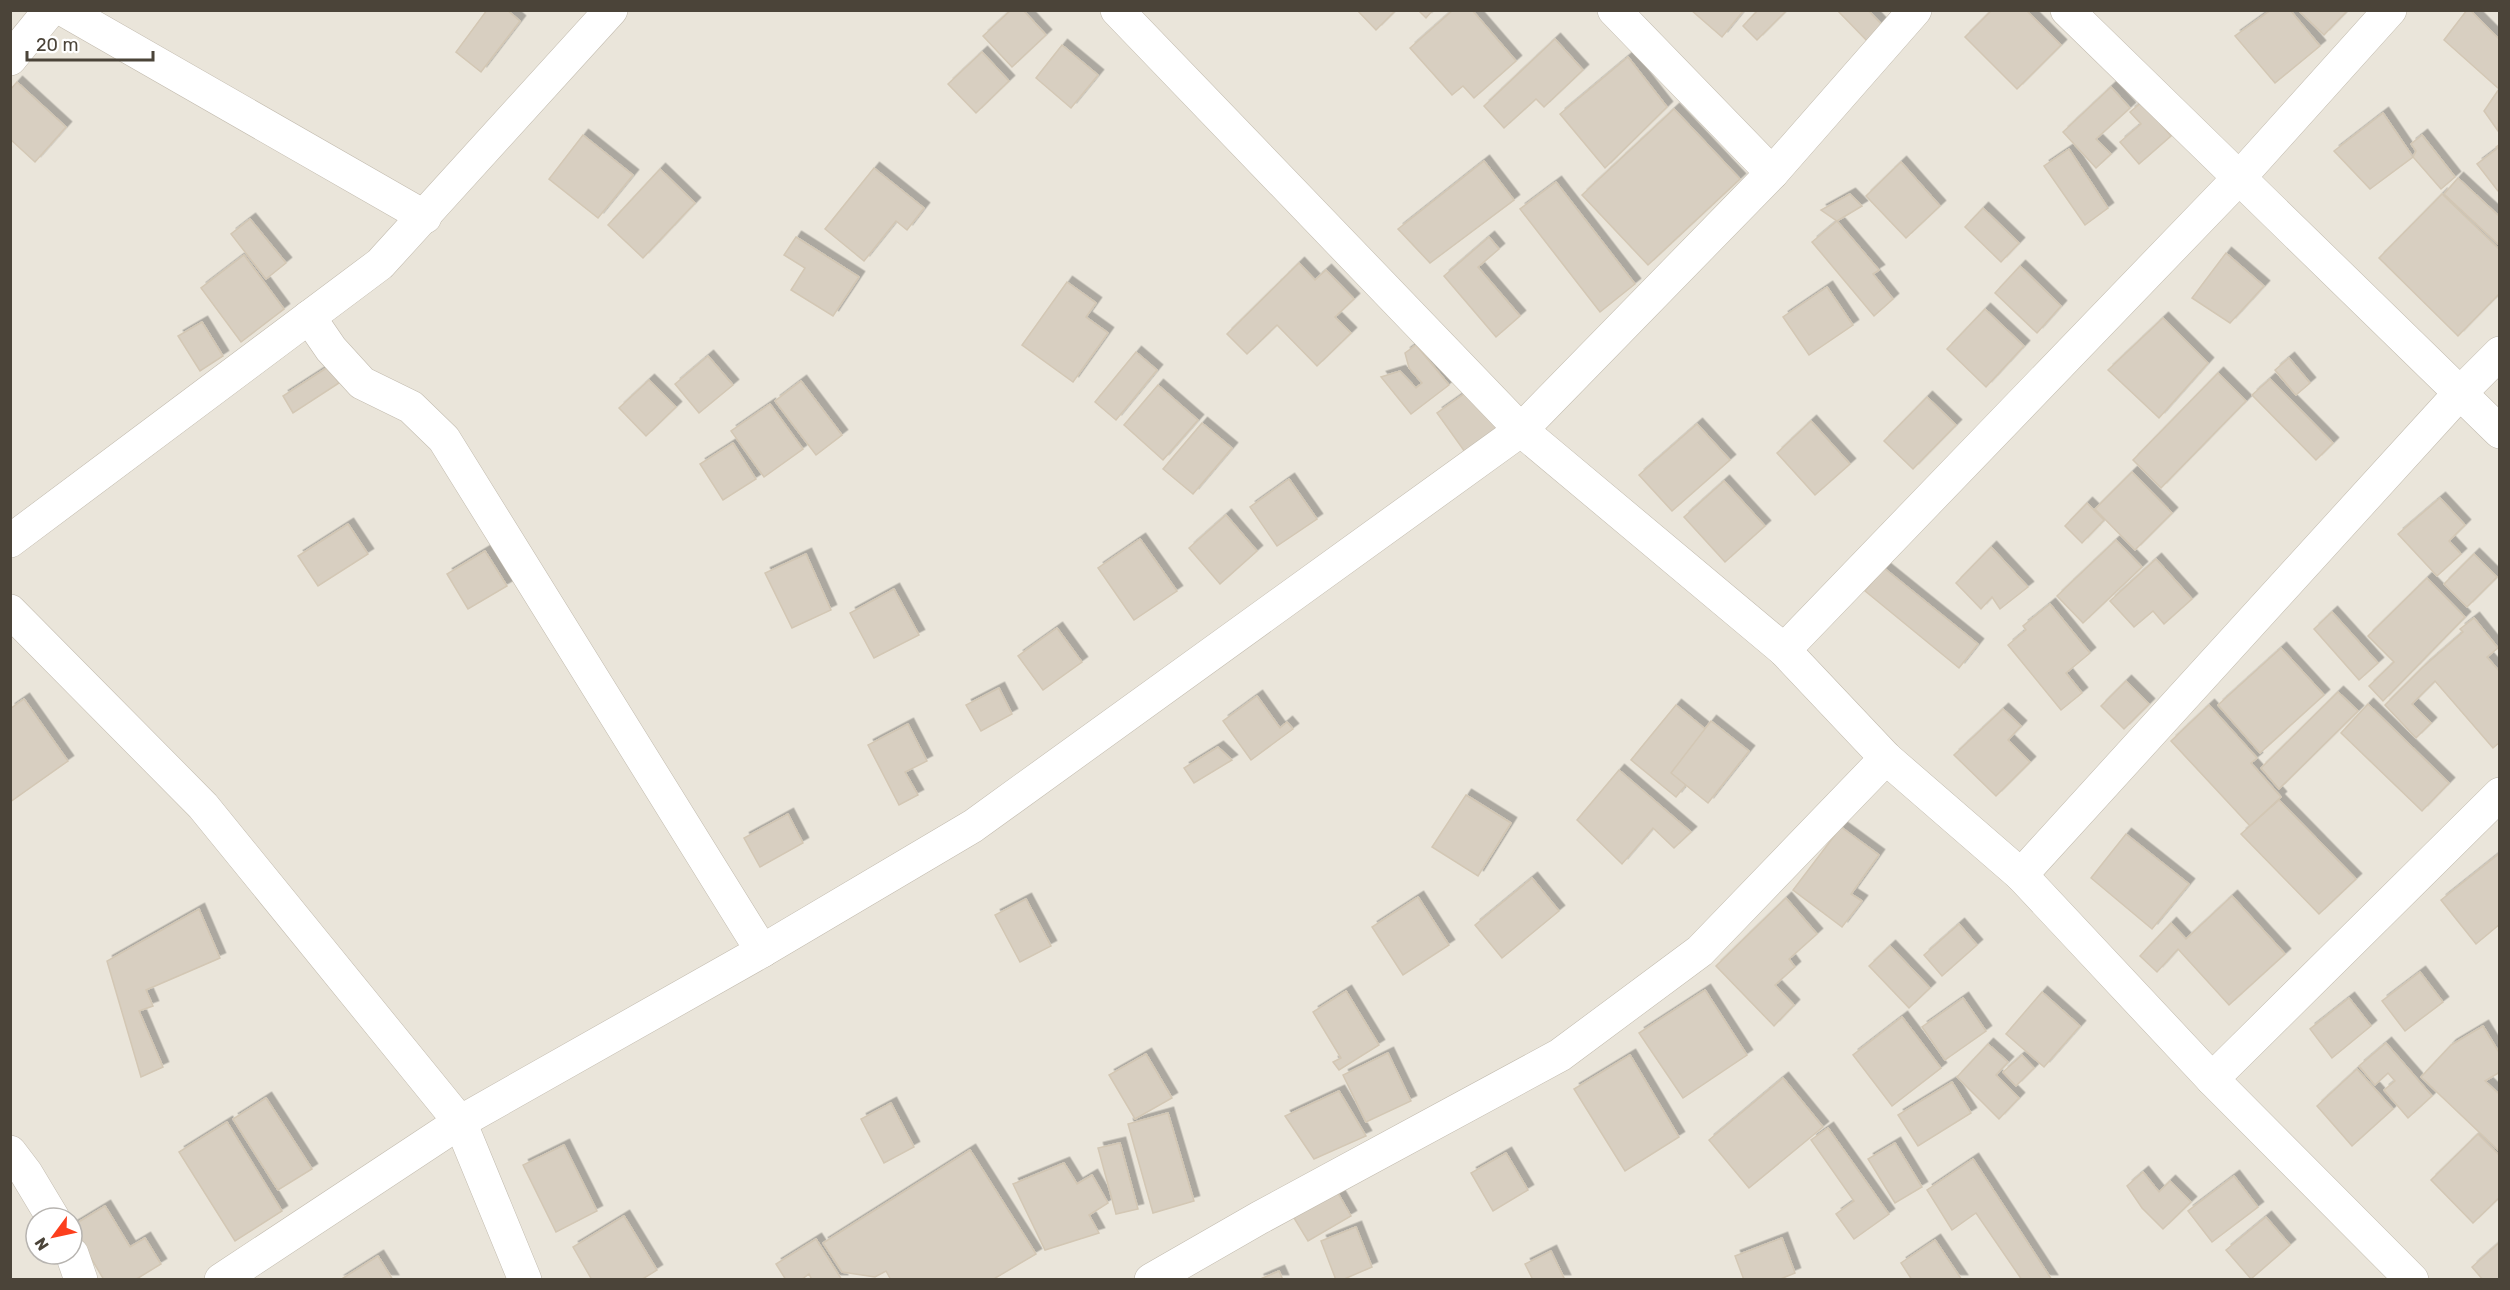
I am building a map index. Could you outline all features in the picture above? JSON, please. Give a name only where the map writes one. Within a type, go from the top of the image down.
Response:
[{"type":"street","points":[[10,59],[50,10]]},
{"type":"street","points":[[64,10],[425,217]]},
{"type":"street","points":[[10,541],[380,264],[611,10]]},
{"type":"street","points":[[1117,10],[1521,430],[1784,650],[1886,758],[2021,875],[2212,1079],[2412,1280]]},
{"type":"street","points":[[1614,10],[1772,173]]},
{"type":"street","points":[[221,1280],[460,1122],[762,951],[973,826],[1521,430],[1772,173],[1915,10]]},
{"type":"street","points":[[2067,10],[2499,432]]},
{"type":"street","points":[[1784,650],[2238,179],[2390,10]]},
{"type":"street","points":[[309,317],[332,349],[362,382],[411,407],[444,439],[762,951]]},
{"type":"street","points":[[2021,875],[2459,394],[2499,353]]},
{"type":"street","points":[[10,611],[203,806],[460,1122],[525,1280]]},
{"type":"street","points":[[1151,1280],[1258,1218],[1560,1055],[1700,951],[1886,758]]},
{"type":"street","points":[[2212,1079],[2499,794]]},
{"type":"street","points":[[10,1152],[46,1206]]},
{"type":"shaded area","points":[[10,11],[2499,11],[2499,1279],[11,1279]]},
{"type":"building","points":[[487,10],[507,10],[520,21],[481,72],[456,52]]},
{"type":"building","points":[[1011,10],[1023,10],[1046,35],[1012,67],[983,36]]},
{"type":"building","points":[[1357,10],[1396,10],[1376,30]]},
{"type":"building","points":[[1418,10],[1433,10],[1426,18]]},
{"type":"building","points":[[1453,10],[1472,10],[1516,61],[1474,98],[1463,86],[1452,95],[1410,48]]},
{"type":"building","points":[[1691,10],[1744,10],[1722,37]]},
{"type":"building","points":[[1758,10],[1787,10],[1757,40],[1743,26]]},
{"type":"building","points":[[1837,10],[1868,10],[1885,28],[1869,43]]},
{"type":"building","points":[[1992,10],[2026,10],[2061,45],[2017,89],[1965,37]]},
{"type":"building","points":[[2271,10],[2290,10],[2320,46],[2275,83],[2235,36]]},
{"type":"building","points":[[2298,10],[2347,10],[2347,11],[2324,35]]},
{"type":"building","points":[[2467,10],[2470,10],[2500,40],[2499,89],[2444,40]]},
{"type":"building","points":[[1555,39],[1583,70],[1544,107],[1536,99],[1504,128],[1484,106]]},
{"type":"building","points":[[1062,45],[1098,75],[1071,108],[1036,78]]},
{"type":"building","points":[[982,52],[1009,81],[976,113],[948,84]]},
{"type":"building","points":[[1628,57],[1667,107],[1605,168],[1560,114]]},
{"type":"building","points":[[17,82],[66,127],[35,162],[10,139],[10,90]]},
{"type":"building","points":[[2111,87],[2130,108],[2096,139],[2111,154],[2096,168],[2063,132]]},
{"type":"building","points":[[2499,89],[2498,131],[2484,111]]},
{"type":"building","points":[[2142,102],[2171,136],[2139,164],[2120,142],[2141,124],[2130,112]]},
{"type":"building","points":[[1674,109],[1740,179],[1648,265],[1582,195]]},
{"type":"building","points":[[2383,113],[2413,157],[2370,189],[2334,151]]},
{"type":"building","points":[[583,135],[633,175],[598,218],[549,179]]},
{"type":"building","points":[[2422,135],[2455,177],[2441,189],[2413,157],[2416,151],[2411,144]]},
{"type":"building","points":[[2500,144],[2500,191],[2498,191],[2477,164]]},
{"type":"building","points":[[2069,149],[2108,208],[2085,225],[2044,166]]},
{"type":"building","points":[[1484,161],[1514,200],[1430,263],[1398,229]]},
{"type":"building","points":[[1901,162],[1940,206],[1906,238],[1866,196]]},
{"type":"building","points":[[874,168],[924,208],[907,230],[896,221],[864,261],[825,229]]},
{"type":"building","points":[[660,169],[695,203],[643,258],[608,225]]},
{"type":"building","points":[[2458,178],[2500,217],[2500,246],[2444,194]]},
{"type":"building","points":[[1556,182],[1635,284],[1600,312],[1520,209]]},
{"type":"building","points":[[1850,194],[1862,206],[1837,221],[1821,210]]},
{"type":"building","points":[[2442,194],[2500,250],[2500,293],[2458,336],[2379,258]]},
{"type":"building","points":[[1983,208],[2019,243],[2001,262],[1965,227]]},
{"type":"building","points":[[250,219],[286,263],[266,279],[231,234]]},
{"type":"building","points":[[1837,221],[1879,270],[1873,274],[1893,299],[1874,316],[1812,242]]},
{"type":"building","points":[[796,237],[859,277],[833,316],[791,290],[805,268],[784,255]]},
{"type":"building","points":[[1489,237],[1499,249],[1478,267],[1520,316],[1496,337],[1444,276]]},
{"type":"building","points":[[2226,253],[2264,286],[2230,323],[2192,298]]},
{"type":"building","points":[[244,255],[284,309],[241,342],[201,288]]},
{"type":"building","points":[[1299,263],[1315,280],[1326,270],[1354,299],[1335,317],[1351,333],[1317,366],[1277,325],[1247,354],[1227,334]]},
{"type":"building","points":[[2020,266],[2061,306],[2037,333],[1995,293]]},
{"type":"building","points":[[1067,282],[1096,303],[1086,317],[1108,333],[1073,382],[1022,345]]},
{"type":"building","points":[[1827,287],[1853,325],[1809,355],[1783,317]]},
{"type":"building","points":[[1985,309],[2024,346],[1986,387],[1947,349]]},
{"type":"building","points":[[2163,318],[2208,363],[2159,418],[2108,370]]},
{"type":"building","points":[[202,322],[223,356],[200,371],[178,336]]},
{"type":"building","points":[[1416,345],[1449,385],[1411,414],[1381,377],[1400,371],[1416,388],[1422,383],[1409,368],[1405,353]]},
{"type":"building","points":[[1136,352],[1157,370],[1116,420],[1095,402]]},
{"type":"building","points":[[708,356],[733,385],[699,413],[675,384]]},
{"type":"building","points":[[2289,358],[2310,383],[2296,395],[2275,370]]},
{"type":"building","points":[[328,367],[339,383],[293,413],[283,396]]},
{"type":"building","points":[[2218,373],[2246,401],[2161,488],[2133,460]]},
{"type":"building","points":[[2270,379],[2333,443],[2316,460],[2252,395]]},
{"type":"building","points":[[649,380],[676,407],[646,436],[619,408]]},
{"type":"building","points":[[801,381],[842,435],[816,455],[775,401]]},
{"type":"building","points":[[1158,385],[1198,420],[1163,460],[1124,425]]},
{"type":"building","points":[[1474,387],[1502,425],[1465,452],[1437,413]]},
{"type":"building","points":[[1927,397],[1956,425],[1913,469],[1884,441]]},
{"type":"building","points":[[770,404],[803,449],[764,477],[731,431]]},
{"type":"building","points":[[1811,421],[1850,464],[1815,495],[1777,453]]},
{"type":"building","points":[[1202,423],[1232,448],[1193,494],[1163,469]]},
{"type":"building","points":[[1697,424],[1730,460],[1672,511],[1639,475]]},
{"type":"building","points":[[733,443],[756,479],[723,500],[700,464]]},
{"type":"building","points":[[2132,472],[2172,513],[2135,550],[2095,509]]},
{"type":"building","points":[[1289,479],[1317,519],[1277,546],[1250,507]]},
{"type":"building","points":[[1724,481],[1765,526],[1725,562],[1684,517]]},
{"type":"building","points":[[2440,498],[2465,525],[2449,541],[2461,554],[2437,576],[2398,534]]},
{"type":"building","points":[[2087,503],[2104,520],[2082,543],[2065,526]]},
{"type":"building","points":[[1226,515],[1257,551],[1220,584],[1189,548]]},
{"type":"building","points":[[348,524],[368,554],[318,586],[298,556]]},
{"type":"building","points":[[1140,539],[1177,591],[1134,620],[1098,568]]},
{"type":"building","points":[[2116,540],[2142,567],[2083,623],[2057,596]]},
{"type":"building","points":[[1991,547],[2028,587],[2000,609],[1992,597],[1981,609],[1956,583]]},
{"type":"building","points":[[485,551],[507,586],[468,609],[447,574]]},
{"type":"building","points":[[806,554],[831,610],[792,628],[765,573]]},
{"type":"building","points":[[2474,554],[2497,577],[2467,607],[2444,584]]},
{"type":"building","points":[[2156,559],[2192,599],[2164,624],[2153,611],[2134,627],[2110,601]]},
{"type":"building","points":[[1884,568],[1978,644],[1959,668],[1865,591]]},
{"type":"building","points":[[2427,578],[2465,617],[2383,701],[2369,686],[2394,662],[2368,636]]},
{"type":"building","points":[[894,589],[919,635],[874,658],[850,613]]},
{"type":"building","points":[[2050,604],[2090,653],[2066,673],[2082,693],[2061,710],[2008,645],[2026,630],[2023,626]]},
{"type":"building","points":[[2332,612],[2378,663],[2359,680],[2314,629]]},
{"type":"building","points":[[2474,618],[2498,648],[2487,657],[2500,672],[2500,742],[2493,748],[2435,681],[2412,704],[2431,723],[2416,738],[2385,705],[2463,632],[2460,629]]},
{"type":"building","points":[[1057,628],[1082,662],[1043,690],[1018,656]]},
{"type":"building","points":[[2281,648],[2324,695],[2260,753],[2218,705]]},
{"type":"building","points":[[2126,681],[2149,704],[2124,729],[2101,706]]},
{"type":"building","points":[[999,688],[1012,714],[981,731],[966,705]]},
{"type":"building","points":[[2338,692],[2358,711],[2279,789],[2261,768]]},
{"type":"building","points":[[1257,696],[1280,728],[1287,722],[1293,729],[1251,760],[1223,721]]},
{"type":"building","points":[[24,699],[68,761],[10,802],[10,709]]},
{"type":"building","points":[[2368,704],[2449,783],[2422,811],[2341,733]]},
{"type":"building","points":[[1676,705],[1721,742],[1676,797],[1631,760]]},
{"type":"building","points":[[2209,705],[2257,758],[2251,763],[2281,797],[2250,826],[2171,741]]},
{"type":"building","points":[[2003,709],[2021,726],[2008,740],[2030,762],[1996,796],[1954,755]]},
{"type":"building","points":[[1711,721],[1749,751],[1708,803],[1671,773]]},
{"type":"building","points":[[908,724],[927,761],[905,772],[918,795],[899,805],[868,745]]},
{"type":"building","points":[[1218,747],[1232,760],[1194,783],[1184,768]]},
{"type":"building","points":[[1619,770],[1691,832],[1674,848],[1653,828],[1622,864],[1577,820]]},
{"type":"building","points":[[1466,795],[1511,823],[1478,876],[1432,847]]},
{"type":"building","points":[[2279,800],[2356,879],[2319,914],[2241,834]]},
{"type":"building","points":[[788,814],[803,843],[760,867],[744,838]]},
{"type":"building","points":[[1841,827],[1879,855],[1851,894],[1862,901],[1842,927],[1793,890]]},
{"type":"building","points":[[2126,834],[2189,884],[2152,929],[2091,878]]},
{"type":"building","points":[[2500,853],[2500,924],[2476,944],[2441,900]]},
{"type":"building","points":[[1532,878],[1559,911],[1502,958],[1475,925]]},
{"type":"building","points":[[2232,896],[2285,954],[2229,1005],[2178,949],[2157,972],[2140,956],[2171,923],[2186,939]]},
{"type":"building","points":[[1418,897],[1449,945],[1403,975],[1372,927]]},
{"type":"building","points":[[1786,898],[1817,934],[1789,959],[1795,967],[1775,985],[1794,1005],[1774,1026],[1716,966]]},
{"type":"building","points":[[1026,899],[1051,946],[1020,962],[995,915]]},
{"type":"building","points":[[199,909],[220,958],[146,990],[153,1006],[139,1011],[163,1067],[141,1077],[107,961]]},
{"type":"building","points":[[1959,924],[1977,945],[1942,976],[1924,955]]},
{"type":"building","points":[[1890,946],[1930,988],[1909,1008],[1869,966]]},
{"type":"building","points":[[2420,972],[2443,1002],[2405,1031],[2382,1001]]},
{"type":"building","points":[[1705,990],[1747,1055],[1683,1098],[1639,1033]]},
{"type":"building","points":[[1346,991],[1379,1045],[1339,1070],[1333,1062],[1341,1058],[1313,1012]]},
{"type":"building","points":[[2042,992],[2080,1026],[2044,1067],[2006,1034]]},
{"type":"building","points":[[1963,998],[1986,1031],[1945,1060],[1922,1027]]},
{"type":"building","points":[[2349,998],[2371,1026],[2332,1058],[2310,1029]]},
{"type":"building","points":[[1902,1017],[1941,1068],[1892,1106],[1853,1055]]},
{"type":"building","points":[[2483,1026],[2500,1054],[2500,1072],[2485,1081],[2500,1095],[2500,1152],[2421,1077],[2451,1045]]},
{"type":"building","points":[[2386,1043],[2432,1096],[2408,1118],[2384,1090],[2395,1081],[2388,1073],[2375,1085],[2359,1066]]},
{"type":"building","points":[[1988,1044],[2008,1062],[1996,1075],[2019,1098],[1999,1119],[1957,1077]]},
{"type":"building","points":[[1388,1053],[1411,1101],[1366,1122],[1343,1075]]},
{"type":"building","points":[[1146,1054],[1172,1098],[1135,1119],[1109,1075]]},
{"type":"building","points":[[1630,1055],[1679,1137],[1625,1171],[1574,1089]]},
{"type":"building","points":[[2022,1055],[2034,1068],[2016,1086],[2003,1072]]},
{"type":"building","points":[[2357,1069],[2393,1109],[2352,1146],[2317,1106]]},
{"type":"building","points":[[1783,1078],[1823,1127],[1749,1188],[1709,1140]]},
{"type":"building","points":[[1952,1082],[1971,1113],[1918,1146],[1898,1115]]},
{"type":"building","points":[[1339,1091],[1366,1136],[1314,1159],[1285,1116]]},
{"type":"building","points":[[266,1098],[312,1169],[278,1190],[233,1119]]},
{"type":"building","points":[[891,1103],[914,1147],[884,1163],[861,1119]]},
{"type":"building","points":[[1168,1113],[1194,1201],[1153,1213],[1128,1124]]},
{"type":"building","points":[[227,1122],[282,1211],[235,1241],[179,1152]]},
{"type":"building","points":[[1828,1128],[1889,1214],[1854,1239],[1836,1214],[1854,1201],[1811,1140]]},
{"type":"building","points":[[2478,1134],[2500,1156],[2500,1197],[2473,1223],[2431,1180]]},
{"type":"building","points":[[1120,1143],[1138,1209],[1116,1214],[1098,1148]]},
{"type":"building","points":[[1895,1143],[1922,1187],[1895,1203],[1868,1159]]},
{"type":"building","points":[[564,1145],[597,1211],[556,1232],[523,1165]]},
{"type":"building","points":[[970,1150],[1036,1254],[992,1280],[891,1280],[886,1271],[875,1277],[842,1272],[823,1243]]},
{"type":"building","points":[[1506,1153],[1528,1190],[1493,1211],[1471,1173]]},
{"type":"building","points":[[1973,1159],[2052,1280],[2022,1280],[1976,1213],[1952,1230],[1927,1190]]},
{"type":"building","points":[[1064,1163],[1077,1184],[1092,1175],[1108,1203],[1089,1215],[1099,1233],[1045,1250],[1013,1184]]},
{"type":"building","points":[[2143,1172],[2159,1192],[2170,1181],[2191,1202],[2163,1229],[2142,1208],[2127,1186]]},
{"type":"building","points":[[2234,1176],[2258,1207],[2212,1242],[2188,1211]]},
{"type":"building","points":[[1335,1188],[1351,1216],[1308,1241],[1291,1213]]},
{"type":"building","points":[[105,1206],[130,1247],[145,1238],[161,1264],[135,1280],[104,1280],[84,1246],[84,1219]]},
{"type":"building","points":[[624,1216],[657,1270],[641,1280],[592,1280],[573,1247]]},
{"type":"building","points":[[2266,1217],[2290,1245],[2251,1279],[2226,1250]]},
{"type":"building","points":[[1356,1227],[1372,1267],[1342,1280],[1336,1280],[1321,1241]]},
{"type":"building","points":[[1782,1238],[1795,1273],[1778,1280],[1744,1280],[1735,1256]]},
{"type":"building","points":[[816,1239],[842,1280],[812,1280],[809,1274],[801,1280],[786,1280],[776,1264]]},
{"type":"building","points":[[1935,1240],[1962,1280],[1912,1280],[1901,1263]]},
{"type":"building","points":[[2500,1242],[2500,1280],[2483,1280],[2472,1267]]},
{"type":"building","points":[[1551,1251],[1565,1280],[1533,1280],[1525,1264]]},
{"type":"building","points":[[378,1256],[393,1280],[340,1280]]},
{"type":"building","points":[[1279,1271],[1283,1280],[1258,1280]]}]
